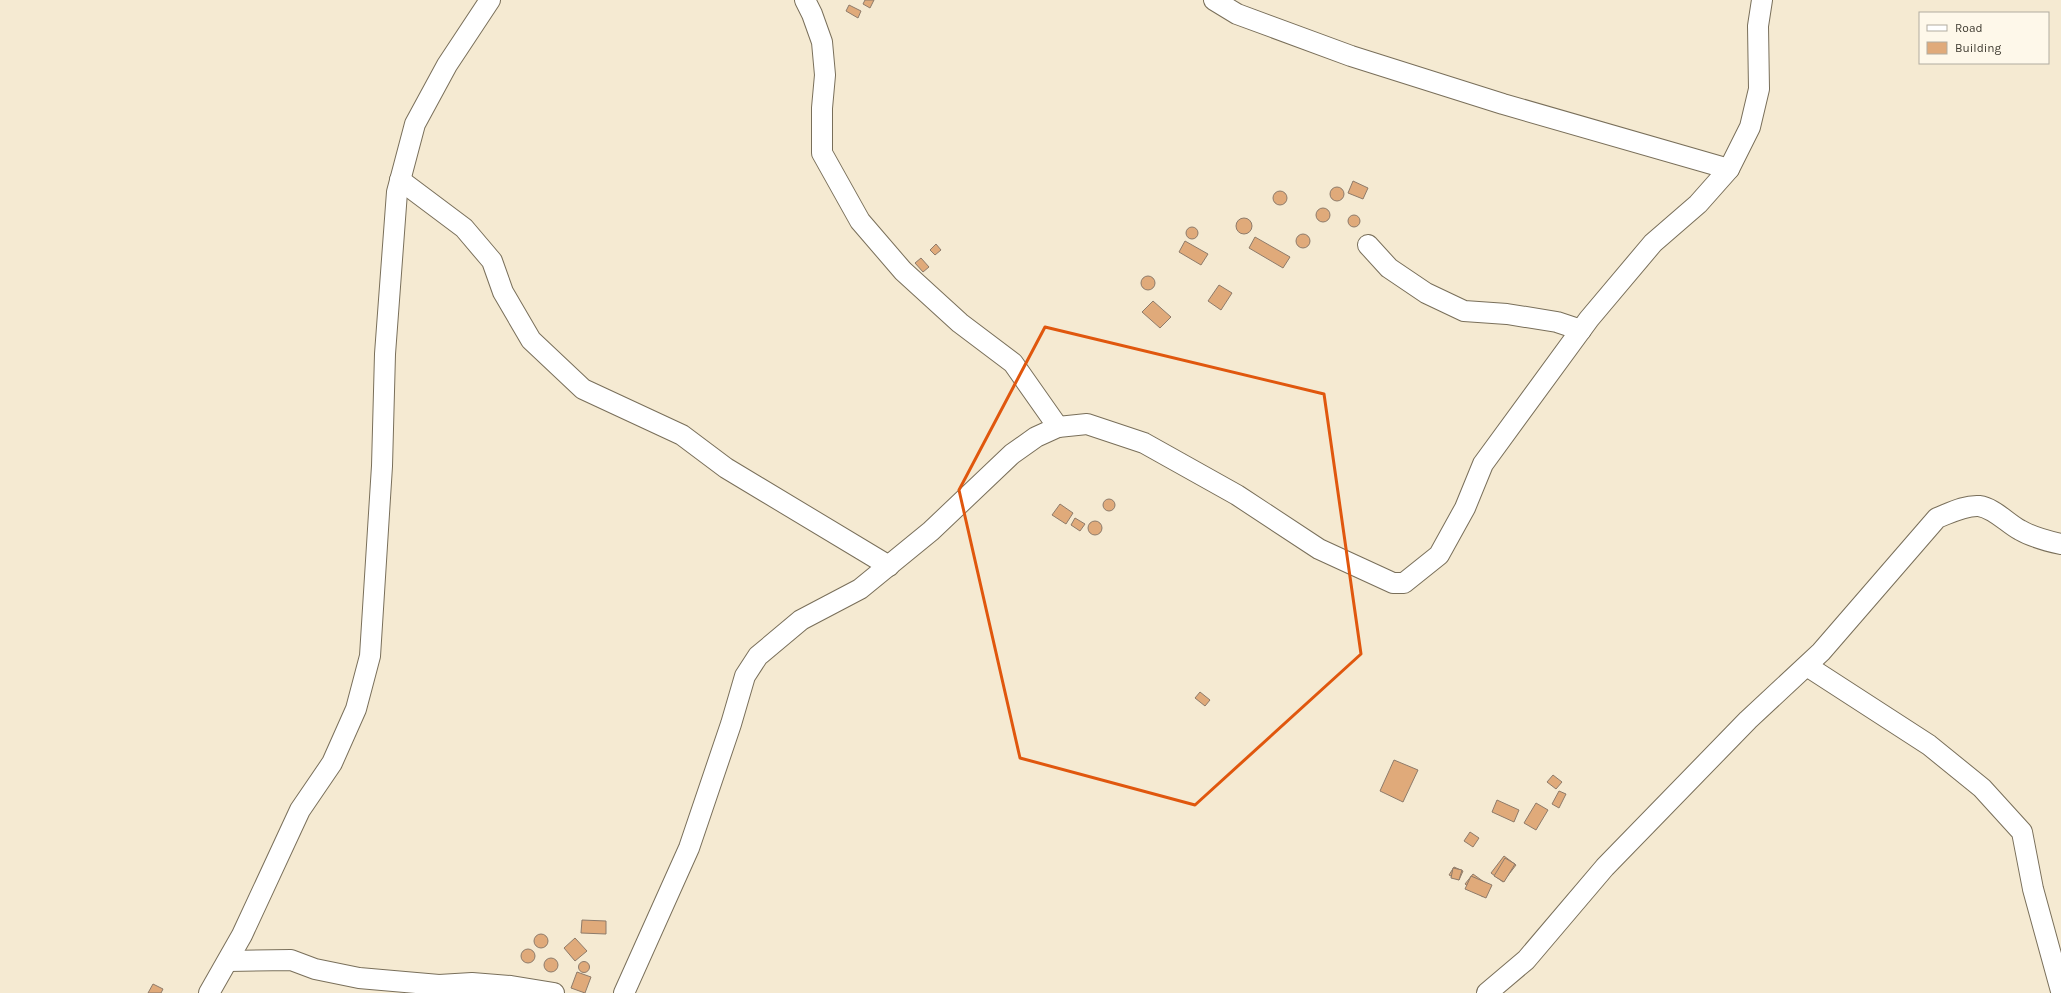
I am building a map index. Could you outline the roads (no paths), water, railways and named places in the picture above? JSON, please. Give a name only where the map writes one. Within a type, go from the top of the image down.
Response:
[{"type":"street","points":[[209,993],[242,935],[300,810],[332,763],[356,709],[370,656],[382,466],[385,354],[400,180],[415,124],[447,66],[490,0]]},
{"type":"street","points":[[805,0],[812,14],[822,42],[824,75],[822,153],[860,221],[903,271],[960,322],[1012,363],[1058,428]]},
{"type":"street","points":[[1214,0],[1237,14],[1351,56],[1503,104],[1729,169]]},
{"type":"street","points":[[624,993],[689,848],[731,724],[745,676],[758,656],[801,620],[860,589],[932,531],[1012,454],[1036,437],[1058,428],[1086,424],[1144,443],[1237,495],[1319,549],[1393,583],[1404,583],[1439,556],[1465,508],[1483,464],[1581,330],[1653,243],[1698,204],[1729,169],[1750,127],[1759,89],[1758,26],[1762,0]]},
{"type":"street","points":[[400,180],[464,228],[492,261],[503,292],[532,340],[583,389],[682,436],[726,468],[889,566]]},
{"type":"street","points":[[1368,245],[1389,268],[1426,293],[1464,311],[1507,314],[1557,322],[1581,330]]},
{"type":"street","points":[[1487,993],[1526,960],[1605,868],[1748,720],[1821,652],[1938,518],[1962,508],[1980,506],[1993,512],[2021,531],[2044,540],[2061,544]]},
{"type":"street","points":[[1807,666],[1929,745],[1982,788],[2022,832],[2033,889],[2061,991]]},
{"type":"street","points":[[228,961],[291,960],[315,970],[359,978],[439,985],[472,983],[511,986],[554,993]]}]
